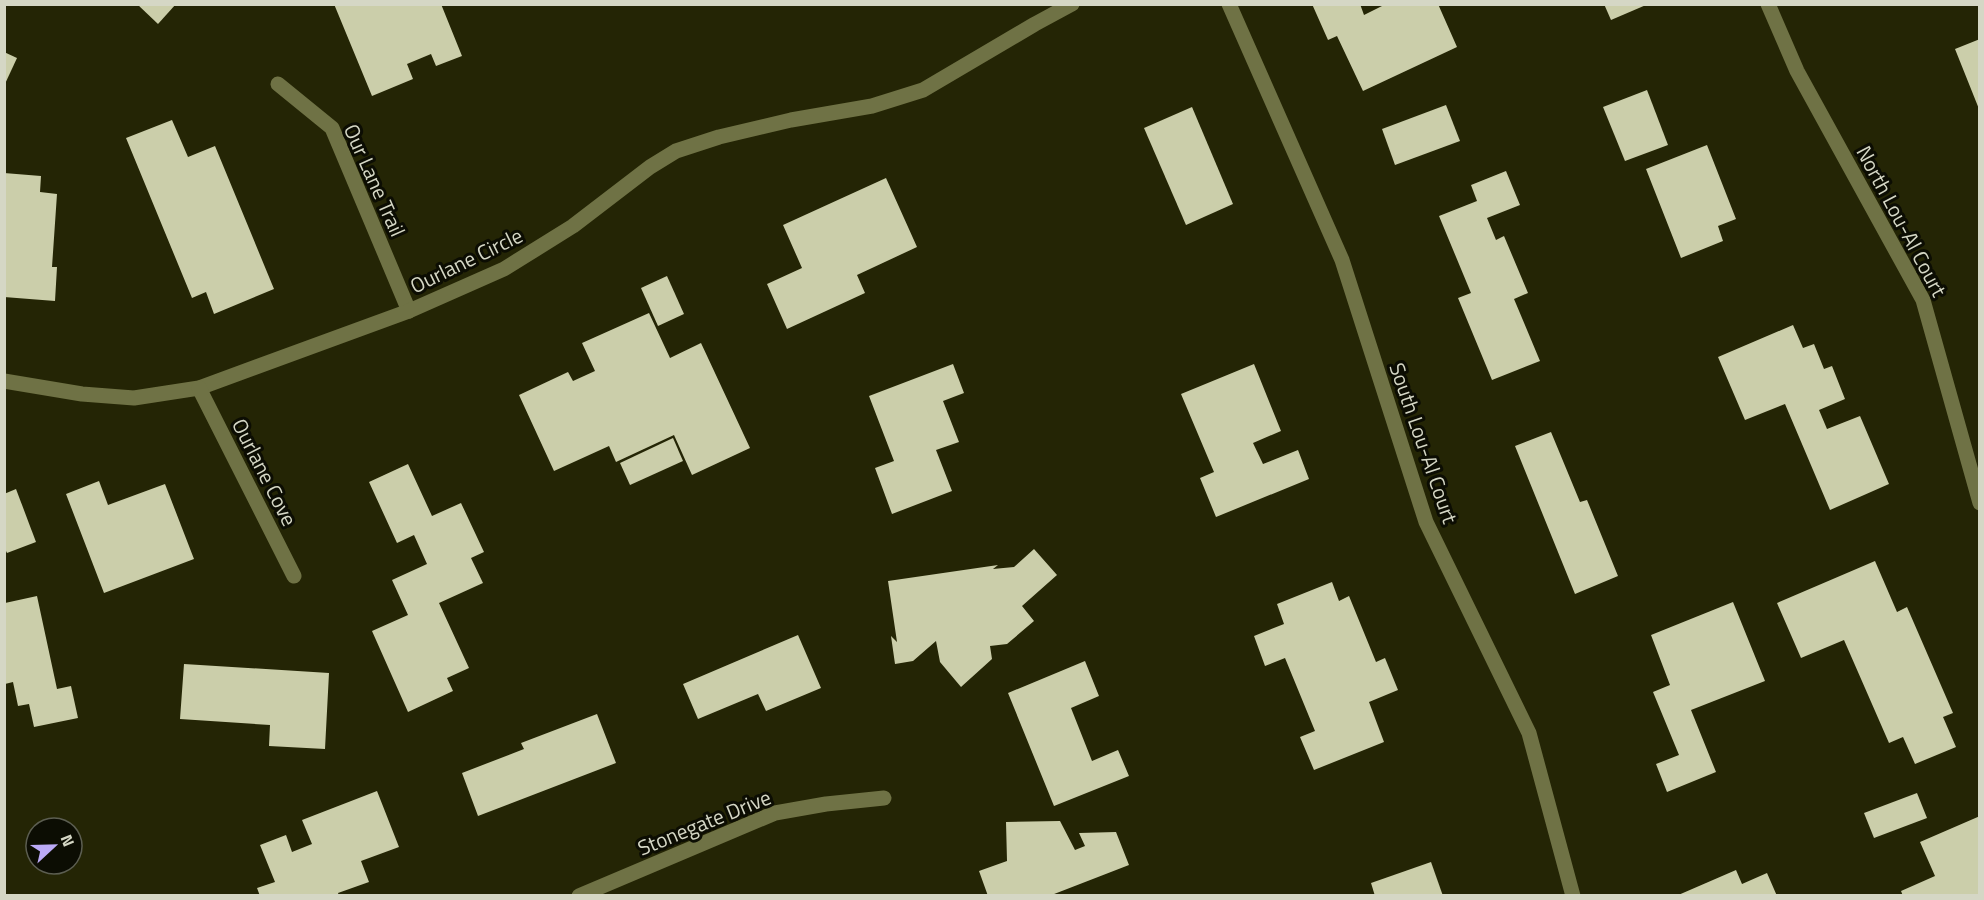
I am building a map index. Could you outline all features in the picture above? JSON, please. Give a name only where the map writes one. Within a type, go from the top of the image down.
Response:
[{"type":"street","name":"Ourlane Circle","points":[[4,381],[82,394],[134,398],[200,388],[409,311],[504,269],[573,226],[650,167],[676,151],[718,137],[791,120],[872,106],[923,90],[1072,4]]},
{"type":"street","name":"South Lou-Al Court","points":[[1229,4],[1342,260],[1426,522],[1529,734],[1573,896]]},
{"type":"street","name":"North Lou-Al Court","points":[[1768,4],[1797,71],[1923,300],[1980,503]]},
{"type":"street","name":"Our Lane Trail","points":[[278,84],[332,128],[409,311]]},
{"type":"street","name":"Ourlane Cove","points":[[200,388],[294,576]]},
{"type":"street","name":"Stonegate Drive","points":[[579,896],[775,813],[826,804],[884,798]]},
{"type":"building","points":[[137,4],[176,4],[158,24]]},
{"type":"building","points":[[334,4],[441,4],[462,56],[436,66],[431,54],[407,64],[413,79],[372,96]]},
{"type":"building","points":[[1312,4],[1360,4],[1364,15],[1386,4],[1438,4],[1457,47],[1363,91],[1337,36],[1328,40]]},
{"type":"building","points":[[1604,4],[1646,4],[1646,5],[1611,20]]},
{"type":"building","points":[[1980,39],[1980,109],[1979,109],[1955,49]]},
{"type":"building","points":[[4,52],[17,58],[4,86]]},
{"type":"building","points":[[1647,90],[1668,145],[1625,161],[1603,107]]},
{"type":"building","points":[[1446,105],[1460,141],[1395,165],[1382,129]]},
{"type":"building","points":[[1192,107],[1233,204],[1186,225],[1144,128]]},
{"type":"building","points":[[172,120],[188,157],[215,146],[274,289],[214,314],[206,292],[192,298],[126,138]]},
{"type":"building","points":[[1707,145],[1736,219],[1718,226],[1723,241],[1681,258],[1646,169]]},
{"type":"building","points":[[1506,171],[1520,205],[1487,218],[1496,240],[1504,236],[1528,293],[1514,299],[1540,361],[1492,380],[1458,298],[1471,293],[1439,216],[1477,201],[1471,185]]},
{"type":"building","points":[[4,173],[41,176],[40,192],[57,194],[52,267],[57,267],[55,301],[4,297]]},
{"type":"building","points":[[886,178],[917,247],[857,275],[865,293],[787,329],[767,284],[802,268],[783,225]]},
{"type":"building","points":[[667,276],[684,314],[658,326],[641,288]]},
{"type":"building","points":[[649,313],[670,358],[701,343],[750,448],[692,475],[674,435],[616,462],[609,446],[554,471],[519,395],[568,372],[573,381],[595,371],[582,343]]},
{"type":"building","points":[[1793,325],[1803,348],[1814,344],[1824,369],[1832,366],[1845,399],[1819,410],[1827,429],[1860,416],[1889,484],[1830,510],[1785,404],[1745,420],[1718,357]]},
{"type":"building","points":[[953,364],[964,393],[943,401],[959,442],[936,450],[952,491],[892,514],[875,468],[894,461],[869,396]]},
{"type":"building","points":[[1254,364],[1281,431],[1253,443],[1263,464],[1298,450],[1309,479],[1216,517],[1200,478],[1214,472],[1181,394]]},
{"type":"building","points":[[1551,432],[1580,502],[1587,500],[1618,576],[1575,594],[1515,446]]},
{"type":"building","points":[[673,438],[683,461],[630,485],[620,463]]},
{"type":"building","points":[[408,464],[432,516],[461,503],[484,552],[471,558],[483,583],[439,603],[469,668],[447,678],[453,691],[408,712],[372,631],[408,615],[392,580],[427,564],[414,535],[397,543],[369,482]]},
{"type":"building","points":[[99,481],[108,505],[165,484],[194,559],[104,593],[66,494]]},
{"type":"building","points":[[16,489],[36,542],[7,553],[4,547],[4,494]]},
{"type":"building","points":[[1034,549],[1057,575],[1022,606],[1034,621],[1007,644],[990,646],[992,659],[961,687],[940,662],[936,641],[913,661],[895,664],[891,636],[897,642],[888,581],[998,565],[993,569],[1014,567]]},
{"type":"building","points":[[1875,561],[1897,612],[1907,607],[1953,713],[1943,717],[1956,747],[1915,764],[1903,737],[1889,743],[1844,640],[1801,658],[1777,603]]},
{"type":"building","points":[[1332,582],[1339,601],[1349,596],[1376,662],[1385,658],[1398,690],[1369,702],[1384,742],[1314,770],[1300,737],[1315,731],[1285,658],[1265,666],[1254,636],[1284,624],[1277,604]]},
{"type":"building","points":[[37,596],[57,689],[71,686],[78,718],[34,727],[29,704],[18,706],[13,682],[5,684],[5,603]]},
{"type":"building","points":[[1733,602],[1765,681],[1691,710],[1716,772],[1667,792],[1656,764],[1679,755],[1653,692],[1670,685],[1651,635]]},
{"type":"building","points":[[798,635],[821,688],[766,711],[758,694],[698,719],[683,684]]},
{"type":"building","points":[[1085,661],[1099,696],[1071,708],[1092,761],[1118,750],[1129,776],[1054,806],[1008,693]]},
{"type":"building","points":[[184,664],[329,673],[325,749],[269,746],[270,725],[180,719]]},
{"type":"building","points":[[597,714],[616,763],[478,816],[462,773],[524,749],[521,743]]},
{"type":"building","points":[[377,791],[399,847],[361,861],[369,882],[338,893],[339,896],[260,896],[257,888],[275,882],[260,845],[286,835],[292,852],[312,844],[302,820]]},
{"type":"building","points":[[1917,793],[1927,818],[1874,838],[1864,813]]},
{"type":"building","points":[[1980,816],[1980,896],[1903,896],[1901,891],[1935,876],[1920,842]]},
{"type":"building","points":[[1060,821],[1075,850],[1085,846],[1079,833],[1116,832],[1129,865],[1049,896],[988,896],[979,871],[1007,861],[1006,822]]},
{"type":"building","points":[[1431,862],[1443,896],[1375,896],[1371,883]]},
{"type":"building","points":[[1736,870],[1742,884],[1767,873],[1777,896],[1676,896]]}]
